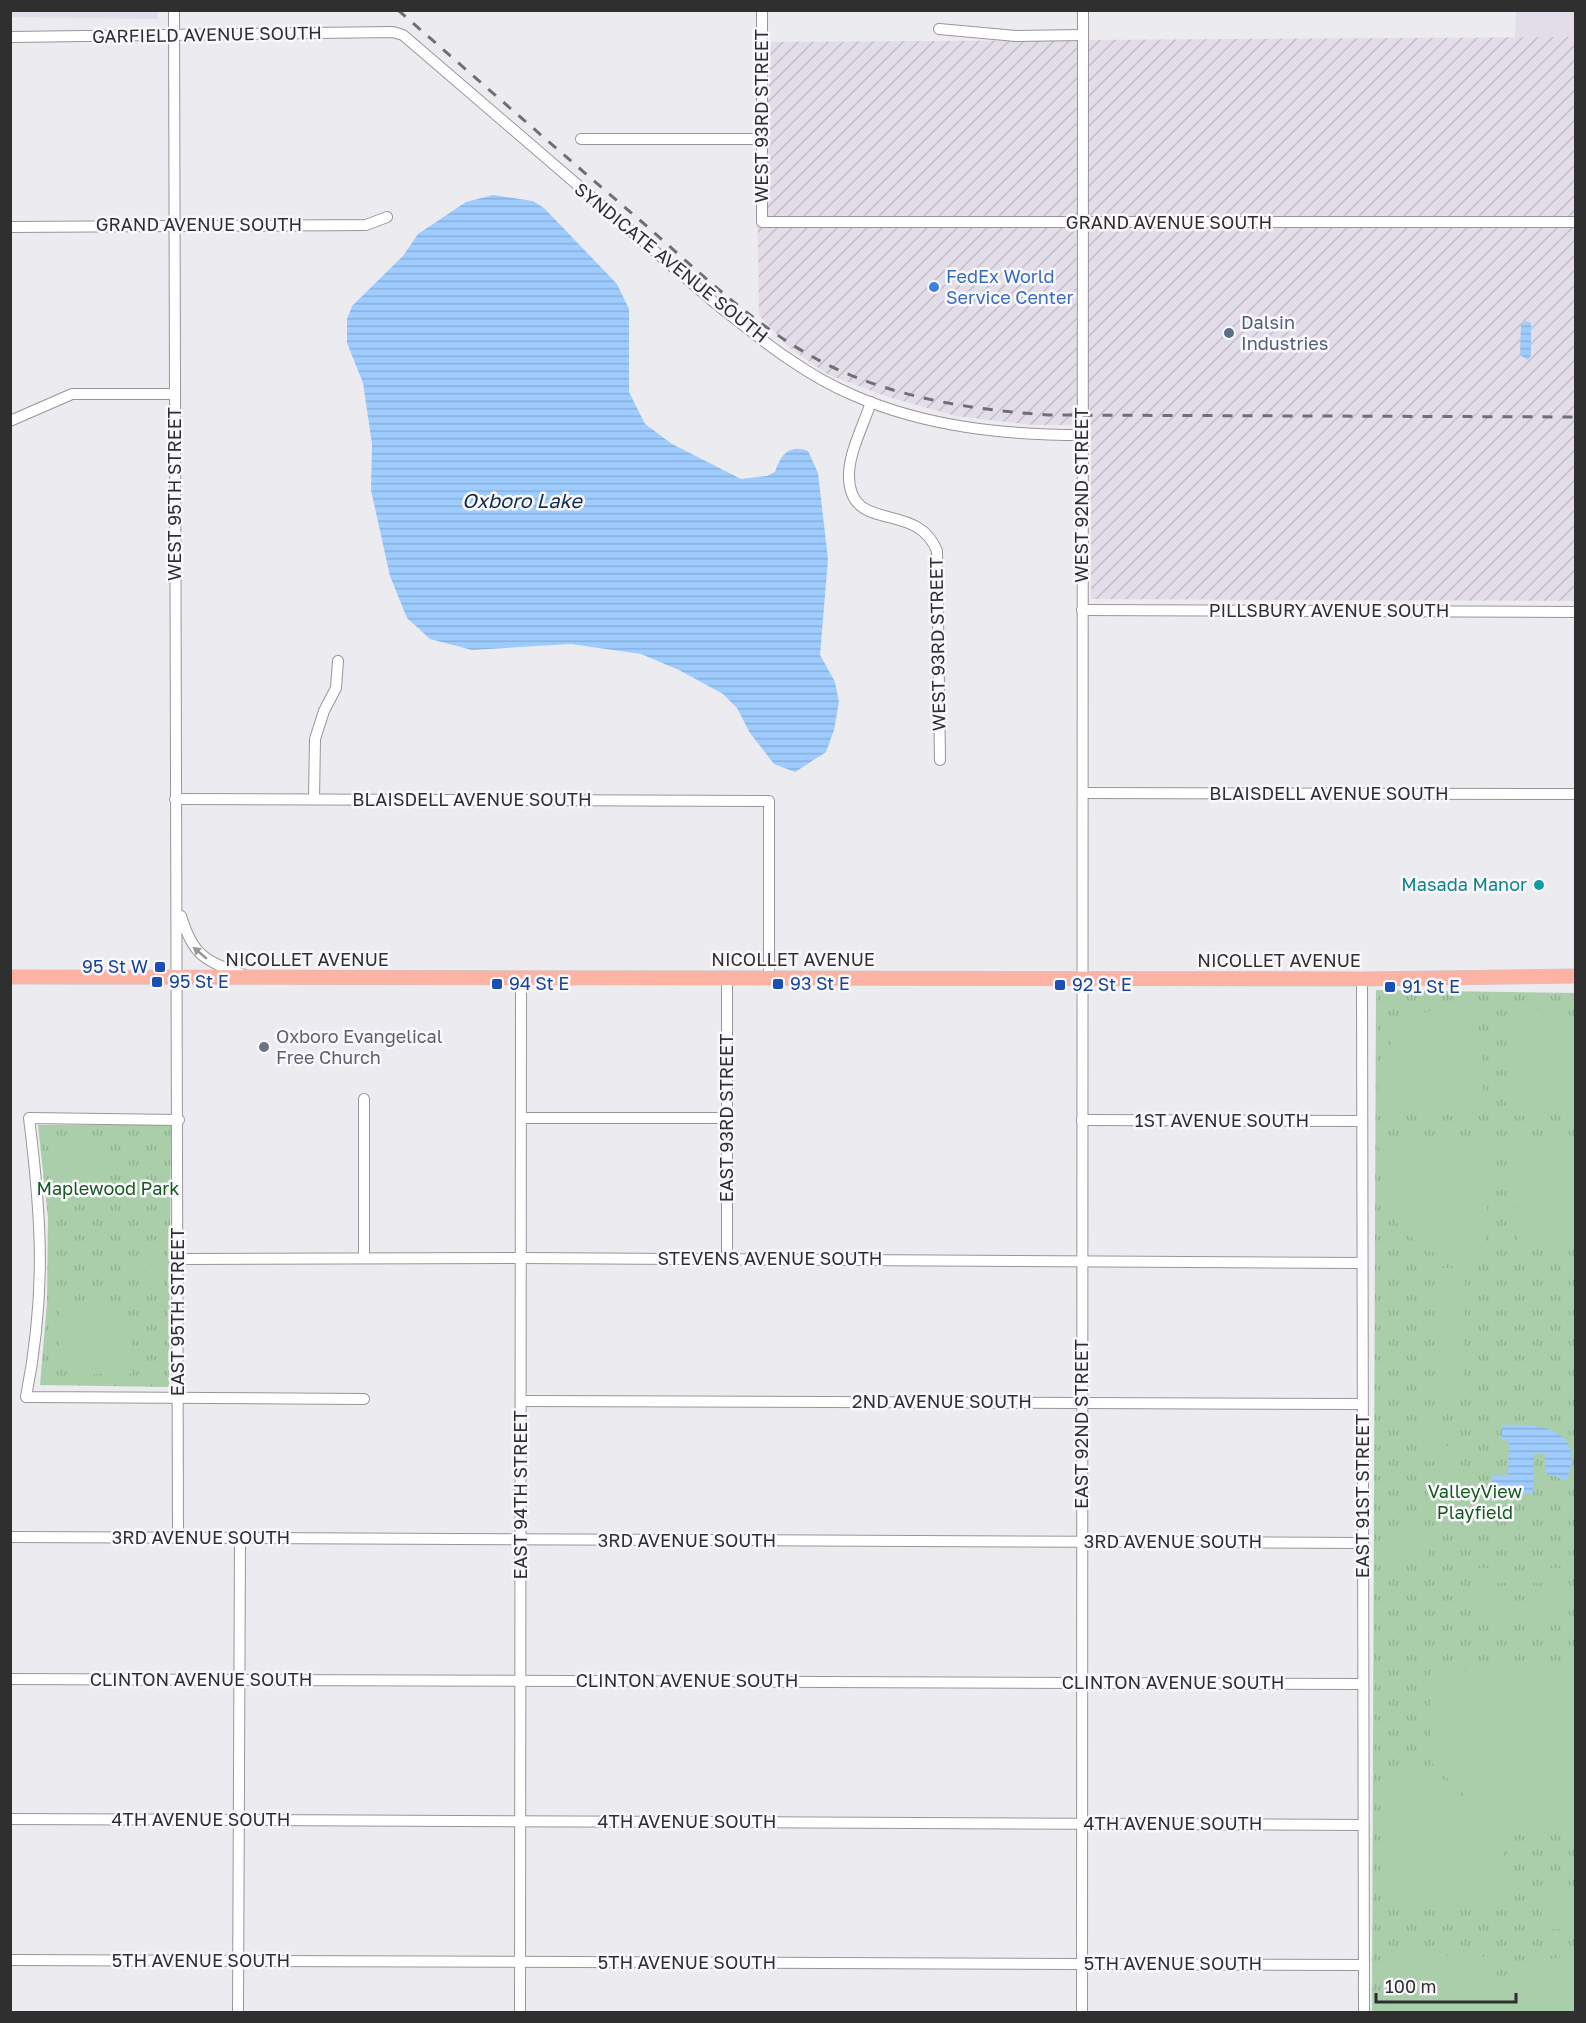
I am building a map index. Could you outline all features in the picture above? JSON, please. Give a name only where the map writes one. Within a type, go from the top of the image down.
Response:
[{"type":"main road","name":"NICOLLET AVENUE","points":[[10,977],[1083,979],[1573,977]]},
{"type":"street","name":"WEST 95TH STREET","points":[[174,10],[175,799],[179,977]]},
{"type":"street","name":"WEST 93RD STREET","points":[[762,10],[762,222]]},
{"type":"street","name":"WEST 92ND STREET","points":[[1083,10],[1083,979]]},
{"type":"street","points":[[939,29],[1016,36],[1083,35]]},
{"type":"street","name":"GARFIELD AVENUE SOUTH","points":[[10,37],[174,37],[187,33],[393,32],[402,35]]},
{"type":"street","name":"SYNDICATE AVENUE SOUTH","points":[[402,35],[724,310],[752,332],[836,387],[871,402],[922,418],[990,431],[1083,435]]},
{"type":"street","points":[[581,139],[762,139]]},
{"type":"street","name":"GRAND AVENUE SOUTH","points":[[10,227],[366,225],[387,217]]},
{"type":"street","name":"GRAND AVENUE SOUTH","points":[[762,222],[1083,224],[1575,222]]},
{"type":"street","points":[[10,421],[72,394],[174,394]]},
{"type":"street","name":"WEST 93RD STREET","points":[[871,402],[849,471],[854,495],[870,513],[916,524],[933,540],[937,551],[940,760]]},
{"type":"street","name":"PILLSBURY AVENUE SOUTH","points":[[1082,610],[1575,612]]},
{"type":"street","points":[[314,800],[315,739],[324,711],[336,688],[338,661]]},
{"type":"street","name":"BLAISDELL AVENUE SOUTH","points":[[1083,794],[1575,794]]},
{"type":"street","name":"BLAISDELL AVENUE SOUTH","points":[[175,799],[769,801],[769,978]]},
{"type":"street","points":[[177,900],[193,948],[213,963],[253,978]]},
{"type":"street","name":"EAST 95TH STREET","points":[[178,1538],[179,977]]},
{"type":"street","name":"EAST 94TH STREET","points":[[520,2013],[521,978]]},
{"type":"street","name":"EAST 93RD STREET","points":[[727,978],[727,1258]]},
{"type":"street","name":"EAST 92ND STREET","points":[[1082,2013],[1083,979]]},
{"type":"street","name":"EAST 91ST STREET","points":[[1362,979],[1364,2013]]},
{"type":"street","points":[[364,1099],[364,1257]]},
{"type":"street","points":[[179,1120],[29,1118],[40,1210],[42,1258],[40,1304],[26,1397],[364,1399]]},
{"type":"street","points":[[521,1118],[727,1118]]},
{"type":"street","name":"1ST AVENUE SOUTH","points":[[1082,1120],[1362,1121]]},
{"type":"street","name":"STEVENS AVENUE SOUTH","points":[[178,1258],[727,1258],[1362,1263]]},
{"type":"street","name":"2ND AVENUE SOUTH","points":[[521,1401],[1362,1404]]},
{"type":"street","name":"3RD AVENUE SOUTH","points":[[10,1537],[1363,1543]]},
{"type":"street","points":[[238,2013],[240,1538]]},
{"type":"street","name":"CLINTON AVENUE SOUTH","points":[[10,1679],[1363,1684]]},
{"type":"street","name":"4TH AVENUE SOUTH","points":[[10,1819],[1363,1825]]},
{"type":"street","name":"5TH AVENUE SOUTH","points":[[10,1960],[1364,1965]]},
{"type":"shaded area","points":[[11,10],[158,11],[158,19],[11,17]]},
{"type":"shaded area","points":[[1516,11],[1575,11],[1575,37],[1515,38]]},
{"type":"shaded area","points":[[1575,37],[1575,601],[1091,599],[1091,425],[1034,425],[956,416],[888,397],[827,374],[787,346],[759,315],[755,42]]},
{"type":"green space","name":"ValleyView Playfield","points":[[1376,990],[1576,993],[1575,2012],[1372,2012]]},
{"type":"green space","points":[[1477,1008],[1484,1100],[1474,1113],[1377,1109],[1380,1081],[1387,1052],[1401,1027],[1412,1018],[1426,1012]]},
{"type":"green space","points":[[1512,1008],[1553,1014],[1575,1026],[1575,1113],[1515,1116],[1506,1108]]},
{"type":"green space","name":"Maplewood Park","points":[[38,1125],[171,1125],[169,1387],[40,1385],[47,1302],[48,1218]]},
{"type":"green space","points":[[1483,1136],[1490,1142],[1485,1260],[1461,1259],[1428,1251],[1401,1229],[1382,1199],[1379,1142]]},
{"type":"green space","points":[[57,1138],[110,1138],[106,1166],[96,1184],[78,1196],[51,1202],[50,1145]]},
{"type":"green space","points":[[1520,1139],[1575,1142],[1575,1236],[1552,1243],[1518,1246],[1511,1148]]},
{"type":"green space","points":[[139,1265],[157,1265],[157,1283],[139,1283]]},
{"type":"green space","points":[[1439,1268],[1460,1268],[1465,1272],[1464,1392],[1461,1396],[1439,1396],[1435,1392],[1436,1271]]},
{"type":"green space","points":[[60,1303],[89,1304],[116,1315],[132,1343],[131,1374],[70,1374],[59,1364]]},
{"type":"green space","points":[[1421,1426],[1460,1426],[1460,1441],[1421,1441]]},
{"type":"green space","points":[[1421,1446],[1460,1446],[1461,1461],[1421,1461]]},
{"type":"green space","points":[[1422,1467],[1461,1467],[1461,1482],[1422,1482]]},
{"type":"green space","points":[[1387,1528],[1429,1528],[1429,1563],[1388,1563]]},
{"type":"green space","points":[[1479,1568],[1512,1568],[1512,1583],[1479,1583]]},
{"type":"green space","points":[[1530,1568],[1563,1568],[1563,1583],[1530,1583]]},
{"type":"green space","points":[[1479,1589],[1512,1589],[1512,1604],[1479,1604]]},
{"type":"green space","points":[[1530,1589],[1563,1589],[1563,1604],[1530,1604]]},
{"type":"green space","points":[[1479,1610],[1512,1610],[1512,1625],[1479,1625]]},
{"type":"green space","points":[[1530,1610],[1564,1610],[1563,1625],[1530,1625]]},
{"type":"green space","points":[[1575,1668],[1575,1829],[1499,1830],[1430,1761],[1430,1671]]},
{"type":"green space","points":[[1383,1771],[1435,1771],[1498,1831],[1516,1906],[1394,1906],[1386,1901]]},
{"type":"green space","points":[[1542,1894],[1575,1895],[1575,1928],[1541,1930]]},
{"type":"green space","points":[[1395,1954],[1499,1957],[1493,1999],[1508,1981],[1529,1968],[1552,1959],[1575,1955],[1575,2012],[1487,2012],[1489,2006],[1484,2012],[1390,2012],[1387,1961]]},
{"type":"water","name":"Oxboro Lake","points":[[493,195],[533,201],[544,208],[617,284],[629,309],[629,392],[645,424],[672,444],[741,479],[767,476],[775,472],[780,460],[791,450],[808,451],[818,473],[828,559],[820,655],[835,682],[839,702],[834,730],[826,752],[795,772],[774,764],[750,733],[737,708],[723,694],[679,670],[641,654],[571,644],[472,650],[430,639],[407,618],[390,576],[371,490],[372,444],[363,383],[347,343],[347,319],[352,306],[403,256],[418,234],[466,202]]},
{"type":"water","points":[[1526,321],[1531,323],[1531,355],[1528,360],[1520,355],[1521,325]]},
{"type":"water","points":[[1502,1425],[1545,1428],[1565,1439],[1570,1449],[1571,1463],[1567,1481],[1545,1473],[1545,1454],[1534,1454],[1533,1494],[1492,1494],[1492,1476],[1508,1476],[1509,1441],[1502,1440]]},
{"type":"railway","points":[[398,10],[736,304],[813,357],[866,381],[917,396],[969,407],[1048,415],[1576,417]]},
{"type":"place","name":"FedEx World Service Center","points":[[934,287]]},
{"type":"place","name":"Dalsin Industries","points":[[1229,333]]},
{"type":"place","name":"Masada Manor","points":[[1539,885]]},
{"type":"place","name":"95 St W","points":[[160,967]]},
{"type":"place","name":"95 St E","points":[[157,982]]},
{"type":"place","name":"94 St E","points":[[497,984]]},
{"type":"place","name":"93 St E","points":[[778,984]]},
{"type":"place","name":"92 St E","points":[[1060,985]]},
{"type":"place","name":"91 St E","points":[[1390,987]]},
{"type":"place","name":"Oxboro Evangelical Free Church","points":[[264,1047]]}]
